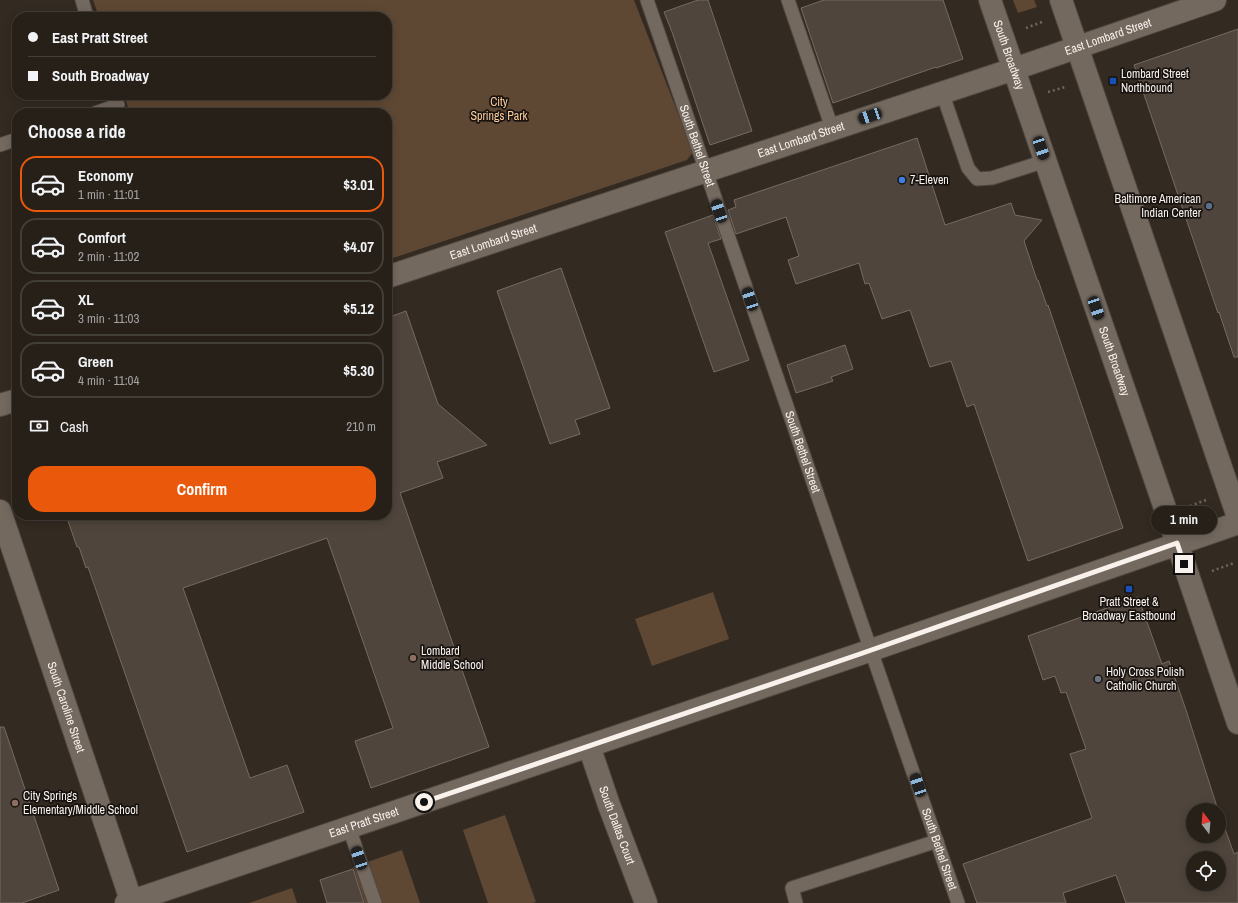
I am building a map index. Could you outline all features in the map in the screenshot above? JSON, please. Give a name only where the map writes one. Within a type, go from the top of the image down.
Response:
[{"type":"main road","name":"South Broadway","points":[[990,0],[1238,723]]},
{"type":"main road","points":[[1061,0],[1238,517]]},
{"type":"main road","name":"East Lombard Street","points":[[392,275],[705,172],[832,128],[1014,69],[1215,0]]},
{"type":"main road","points":[[0,405],[12,401]]},
{"type":"main road","name":"South Caroline Street","points":[[0,511],[130,902]]},
{"type":"main road","name":"East Pratt Street","points":[[130,902],[872,650],[1238,523]]},
{"type":"main road","name":"South Dallas Court","points":[[590,746],[609,805],[646,903]]},
{"type":"lane","points":[[82,0],[86,12]]},
{"type":"lane","name":"South Bethel Street","points":[[647,0],[958,903]]},
{"type":"lane","points":[[788,0],[832,128]]},
{"type":"lane","points":[[942,92],[968,168],[977,179],[992,178],[1045,160]]},
{"type":"lane","points":[[107,108],[117,104]]},
{"type":"lane","points":[[0,145],[12,141]]},
{"type":"lane","points":[[349,828],[375,903]]},
{"type":"lane","points":[[796,903],[792,888],[937,841]]},
{"type":"path","points":[[1022,29],[1043,22]]},
{"type":"path","points":[[1044,94],[1069,86]]},
{"type":"path","points":[[1188,507],[1211,499]]},
{"type":"path","points":[[1206,573],[1234,563]]},
{"type":"green space","name":"City Springs Park","points":[[93,0],[634,0],[693,152],[687,160],[392,258],[392,108],[128,108],[126,100],[392,100],[392,12],[97,12]]},
{"type":"green space","points":[[1013,0],[1034,0],[1037,7],[1018,13]]},
{"type":"green space","points":[[713,592],[729,639],[652,666],[635,619]]},
{"type":"green space","points":[[505,815],[536,902],[488,903],[463,830]]},
{"type":"green space","points":[[402,850],[420,903],[365,903],[353,867]]},
{"type":"green space","points":[[292,888],[297,903],[249,903]]},
{"type":"building","points":[[698,0],[708,0],[752,131],[710,145],[664,12]]},
{"type":"building","points":[[824,0],[943,0],[963,59],[833,103],[801,8]]},
{"type":"building","points":[[1238,29],[1238,357],[1234,357],[1134,65]]},
{"type":"building","points":[[917,138],[945,225],[1011,203],[1015,215],[1042,220],[1024,241],[1037,280],[1047,306],[1048,305],[1123,528],[1028,561],[974,404],[967,407],[951,361],[930,367],[910,310],[882,319],[869,283],[865,284],[859,263],[796,284],[788,260],[799,256],[786,217],[736,234],[728,210],[736,207],[734,200]]},
{"type":"building","points":[[713,215],[721,239],[708,243],[749,360],[714,372],[665,232]]},
{"type":"building","points":[[561,268],[610,408],[575,420],[580,434],[550,444],[497,291]]},
{"type":"building","name":"Lombard Middle School","points":[[406,311],[438,404],[487,445],[437,462],[443,478],[400,493],[489,747],[371,788],[355,741],[393,728],[327,538],[183,588],[250,778],[287,765],[304,812],[187,852],[88,567],[86,568],[68,520],[392,520],[392,316]]},
{"type":"building","points":[[845,345],[853,369],[831,377],[833,381],[796,393],[787,365]]},
{"type":"building","points":[[1138,597],[1162,664],[1169,661],[1216,803],[1186,803],[1186,843],[1226,843],[1226,832],[1234,854],[1238,852],[1238,903],[1126,903],[1116,875],[1063,893],[1066,903],[977,903],[963,864],[1092,818],[1070,754],[1086,749],[1066,692],[1061,693],[1055,676],[1043,680],[1028,636]]},
{"type":"building","name":"City Springs Elementary/Middle School","points":[[0,727],[4,727],[59,890],[22,903],[0,903]]},
{"type":"building","points":[[353,869],[364,903],[327,903],[320,880]]},
{"type":"place","name":"Lombard Street Northbound","points":[[1113,81]]},
{"type":"place","name":"7-Eleven","points":[[902,180]]},
{"type":"place","name":"Baltimore American Indian Center","points":[[1209,206]]},
{"type":"place","name":"Pratt Street & Broadway Eastbound","points":[[1129,589]]},
{"type":"place","name":"Lombard Middle School","points":[[413,658]]},
{"type":"place","name":"Holy Cross Polish Catholic Church","points":[[1098,679]]},
{"type":"place","name":"City Springs Elementary/Middle School","points":[[15,803]]},
{"type":"route","points":[[424,802],[860,654],[1177,543],[1184,564]]}]
